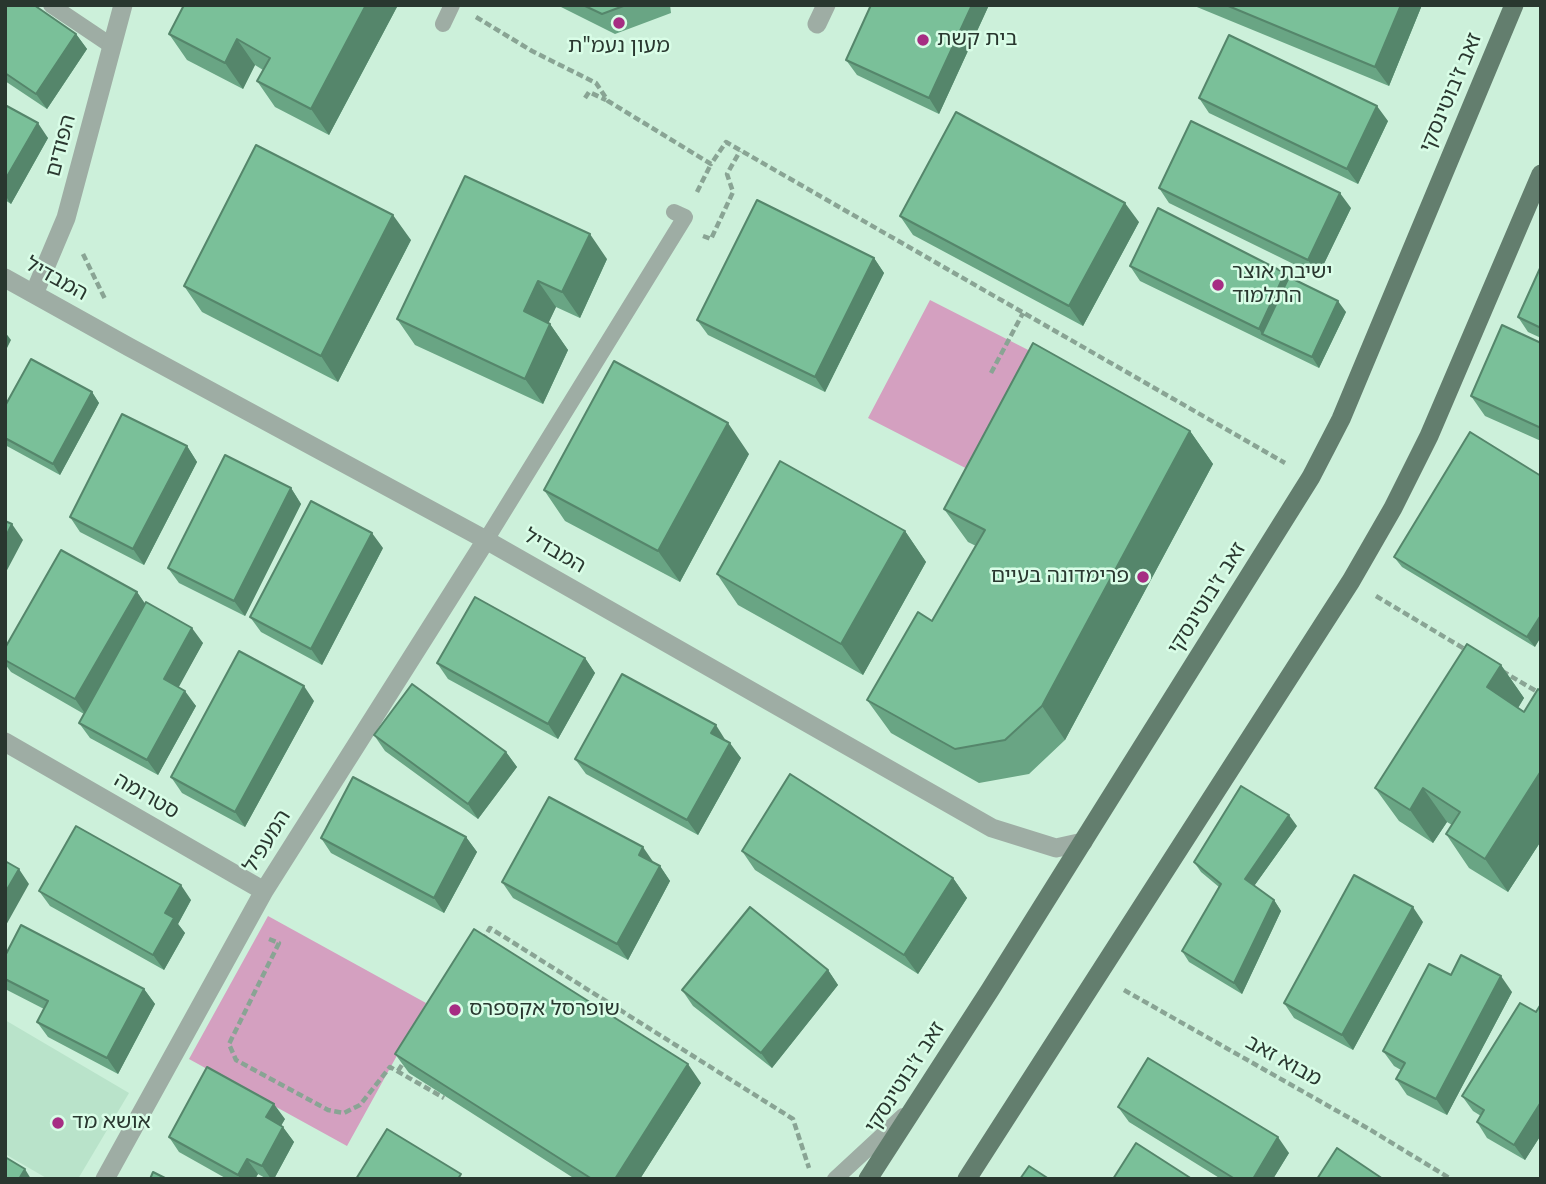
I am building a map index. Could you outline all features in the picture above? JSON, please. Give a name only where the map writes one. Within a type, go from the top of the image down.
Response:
[{"type":"main road","name":"זאב ז'בוטינסקי","points":[[868,1179],[1311,477],[1340,419],[1514,5]]},
{"type":"main road","points":[[967,1179],[1351,581],[1393,508],[1429,436],[1541,174]]},
{"type":"street","name":"הפודים","points":[[34,295],[66,218],[123,5]]},
{"type":"street","points":[[817,24],[826,5]]},
{"type":"street","name":"המבדיל","points":[[5,278],[486,540],[992,828],[1056,848],[1083,842]]},
{"type":"street","name":"המעפיל","points":[[105,1179],[264,891],[486,540]]},
{"type":"street","name":"סטרומה","points":[[5,742],[264,891]]},
{"type":"lane","points":[[51,5],[112,46]]},
{"type":"lane","points":[[443,24],[459,9]]},
{"type":"lane","points":[[486,540],[685,217],[674,212]]},
{"type":"lane","points":[[835,1179],[918,1102]]},
{"type":"path","points":[[459,9],[596,83],[608,100]]},
{"type":"path","points":[[585,98],[589,92],[608,100],[711,164],[726,142],[1311,477]]},
{"type":"path","points":[[727,207],[733,192],[726,174],[740,150]]},
{"type":"path","points":[[66,218],[106,300]]},
{"type":"path","points":[[991,373],[1023,313]]},
{"type":"path","points":[[1351,581],[1470,652]]},
{"type":"path","points":[[1493,666],[1541,694]]},
{"type":"path","points":[[244,926],[279,943],[229,1044],[236,1060],[328,1110],[344,1113],[360,1105],[390,1067],[443,1098]]},
{"type":"path","points":[[476,950],[490,928],[793,1119],[813,1179]]},
{"type":"path","name":"מבוא זאב","points":[[1098,976],[1369,1129],[1451,1179]]},
{"type":"path","points":[[398,1071],[412,1049]]},
{"type":"path","points":[[421,1085],[427,1078]]},
{"type":"shaded area","points":[[930,300],[1042,357],[981,476],[868,418]]},
{"type":"shaded area","points":[[268,916],[426,1003],[347,1146],[189,1059]]},
{"type":"shaded area","name":"אושא מד","points":[[5,1020],[129,1093],[78,1179],[48,1179],[5,1154]]},
{"type":"building","points":[[5,5],[34,5],[76,34],[36,94],[5,73]]},
{"type":"building","points":[[184,5],[366,5],[311,109],[257,81],[270,58],[237,39],[225,63],[169,34]]},
{"type":"building","points":[[583,5],[626,5],[602,14]]},
{"type":"building","name":"בית קשת","points":[[871,5],[972,5],[929,98],[846,60]]},
{"type":"building","points":[[1226,5],[1401,5],[1375,67]]},
{"type":"building","points":[[1229,35],[1377,106],[1347,169],[1199,98]]},
{"type":"building","points":[[5,105],[38,123],[5,180]]},
{"type":"building","points":[[956,112],[1125,203],[1069,306],[900,216]]},
{"type":"building","points":[[1191,121],[1340,193],[1308,260],[1159,188]]},
{"type":"building","points":[[256,145],[393,215],[321,356],[184,286]]},
{"type":"building","points":[[465,176],[590,234],[562,292],[538,281],[524,311],[550,324],[525,379],[397,319]]},
{"type":"building","points":[[757,200],[874,258],[815,377],[697,320]]},
{"type":"building","name":"ישיבת אוצר התלמוד","points":[[1158,208],[1285,273],[1259,329],[1130,266]]},
{"type":"building","points":[[1541,266],[1541,328],[1518,317]]},
{"type":"building","points":[[1289,277],[1338,301],[1312,357],[1262,334]]},
{"type":"building","points":[[1502,325],[1541,343],[1541,428],[1471,396]]},
{"type":"building","points":[[1033,343],[1190,431],[1042,706],[1005,740],[955,749],[867,700],[918,612],[932,621],[985,530],[944,509]]},
{"type":"building","points":[[31,359],[92,392],[53,464],[5,438],[5,406]]},
{"type":"building","points":[[614,361],[728,423],[658,551],[544,490]]},
{"type":"building","points":[[122,414],[187,446],[133,549],[70,517]]},
{"type":"building","points":[[1470,432],[1541,476],[1541,615],[1527,637],[1394,557]]},
{"type":"building","points":[[225,455],[291,488],[234,601],[168,568]]},
{"type":"building","points":[[780,461],[905,531],[841,644],[717,574]]},
{"type":"building","points":[[311,501],[372,533],[311,649],[250,617]]},
{"type":"building","points":[[5,521],[12,524],[5,538]]},
{"type":"building","points":[[61,550],[137,592],[75,699],[5,660],[5,648]]},
{"type":"building","points":[[475,597],[585,658],[548,724],[437,663]]},
{"type":"building","points":[[146,602],[192,628],[164,679],[185,691],[147,760],[79,723]]},
{"type":"building","points":[[1467,644],[1501,665],[1487,687],[1524,712],[1538,689],[1541,691],[1541,771],[1485,859],[1446,834],[1460,812],[1423,788],[1410,810],[1375,788]]},
{"type":"building","points":[[239,651],[304,686],[235,812],[171,777]]},
{"type":"building","points":[[622,674],[716,725],[711,733],[730,743],[687,820],[575,759]]},
{"type":"building","points":[[412,684],[506,752],[468,804],[374,735]]},
{"type":"building","points":[[790,774],[953,878],[904,955],[742,851]]},
{"type":"building","points":[[353,777],[466,837],[434,898],[321,838]]},
{"type":"building","points":[[1241,786],[1289,815],[1245,879],[1274,900],[1234,983],[1182,951],[1221,884],[1194,862]]},
{"type":"building","points":[[549,797],[643,847],[639,855],[660,866],[617,944],[502,882]]},
{"type":"building","points":[[76,826],[181,885],[165,913],[174,918],[153,955],[39,891]]},
{"type":"building","points":[[5,861],[19,869],[5,893]]},
{"type":"building","points":[[1354,875],[1413,907],[1342,1035],[1284,1003]]},
{"type":"building","points":[[750,907],[828,970],[761,1053],[682,990]]},
{"type":"building","points":[[21,925],[144,989],[107,1058],[37,1022],[48,1001],[5,979],[5,956]]},
{"type":"building","points":[[474,929],[688,1064],[615,1179],[592,1179],[395,1054]]},
{"type":"building","points":[[1461,955],[1501,976],[1436,1099],[1396,1079],[1405,1063],[1383,1051],[1429,964],[1451,975]]},
{"type":"building","points":[[1520,1003],[1536,1012],[1541,1004],[1541,1102],[1514,1145],[1477,1122],[1484,1110],[1462,1096]]},
{"type":"building","points":[[1148,1058],[1278,1137],[1253,1179],[1235,1179],[1118,1107]]},
{"type":"building","points":[[207,1067],[274,1104],[266,1117],[283,1127],[262,1166],[247,1159],[238,1175],[169,1137]]},
{"type":"building","points":[[387,1129],[461,1174],[458,1179],[356,1179]]},
{"type":"building","points":[[1136,1143],[1192,1179],[1113,1179]]},
{"type":"building","points":[[1337,1148],[1383,1179],[1317,1179]]},
{"type":"building","points":[[5,1157],[25,1169],[19,1179],[5,1179]]},
{"type":"building","points":[[1029,1166],[1049,1179],[1020,1179]]},
{"type":"building","points":[[153,1172],[167,1179],[150,1179]]},
{"type":"place","name":"מעון נעמ\"ת","points":[[619,23]]},
{"type":"place","name":"בית קשת","points":[[923,40]]},
{"type":"place","name":"ישיבת אוצר התלמוד","points":[[1218,285]]},
{"type":"place","name":"פרימדונה בעיים","points":[[1143,577]]},
{"type":"place","name":"שופרסל אקספרס","points":[[455,1010]]},
{"type":"place","name":"אושא מד","points":[[58,1123]]}]
